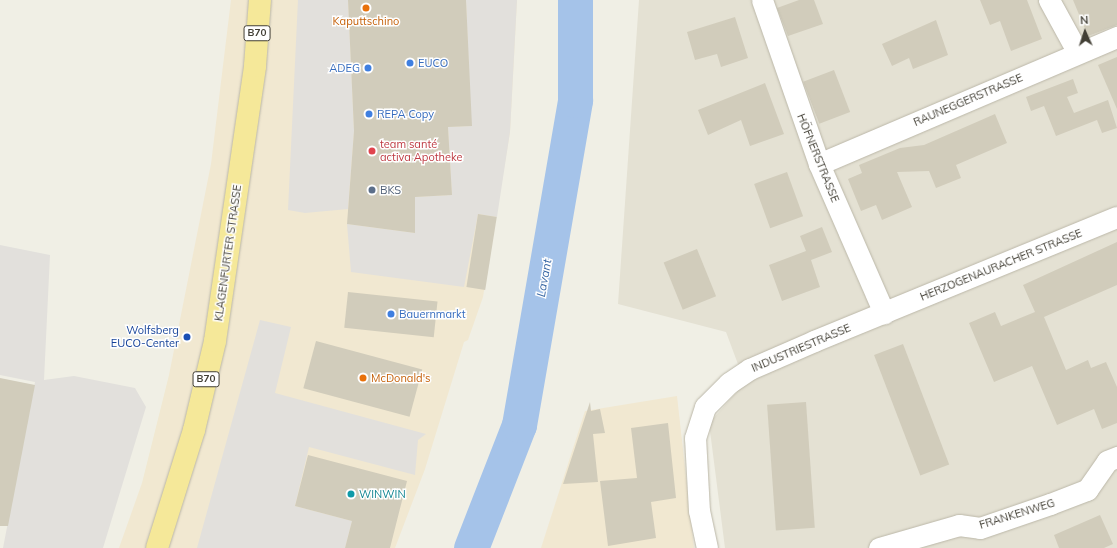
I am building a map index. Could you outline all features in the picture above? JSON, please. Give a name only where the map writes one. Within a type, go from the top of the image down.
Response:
[{"type":"main road","name":"KLAGENFURTER STRASSE","points":[[158,548],[194,430],[215,341],[255,66],[260,0]]},
{"type":"street","name":"HÖFNERSTRASSE","points":[[762,0],[820,164],[884,313]]},
{"type":"street","points":[[1050,0],[1078,53]]},
{"type":"street","name":"RAUNEGGERSTRASSE","points":[[820,164],[1117,37]]},
{"type":"street","name":"HERZOGENAURACHER STRASSE","points":[[884,313],[1117,217]]},
{"type":"street","name":"INDUSTRIESTRASSE","points":[[707,548],[695,456],[699,419],[705,407],[729,382],[750,369],[884,313]]},
{"type":"street","name":"FRANKENWEG","points":[[879,548],[959,525],[980,528],[1087,490],[1107,461],[1117,457]]},
{"type":"shaded area","points":[[231,0],[517,0],[510,132],[483,297],[468,340],[464,342],[425,469],[395,548],[119,548],[142,483],[169,375],[211,164]]},
{"type":"shaded area","points":[[298,0],[348,0],[354,131],[348,209],[305,213],[288,210]]},
{"type":"shaded area","points":[[466,0],[517,0],[510,132],[497,217],[478,214],[464,287],[351,272],[347,224],[415,233],[415,197],[452,195],[448,127],[471,126]]},
{"type":"shaded area","points":[[639,0],[1117,0],[1117,548],[725,548],[709,423],[745,383],[726,332],[618,304]]},
{"type":"shaded area","points":[[0,245],[50,255],[44,380],[74,376],[135,388],[146,407],[103,548],[3,548],[35,382],[0,375]]},
{"type":"shaded area","points":[[260,320],[291,327],[275,393],[426,434],[418,440],[415,475],[309,447],[295,506],[352,521],[345,548],[197,548]]},
{"type":"shaded area","points":[[677,396],[694,548],[541,548],[585,411]]},
{"type":"building","name":"EUCO","points":[[348,0],[466,0],[472,126],[448,127],[452,195],[415,197],[415,233],[347,224],[354,131]]},
{"type":"building","points":[[799,0],[814,0],[823,24],[788,36],[777,8]]},
{"type":"building","points":[[980,0],[1027,0],[1042,39],[1011,51],[1000,21],[990,25]]},
{"type":"building","points":[[1073,0],[1117,0],[1117,25],[1088,36]]},
{"type":"building","points":[[735,17],[748,58],[721,67],[717,54],[695,60],[687,32]]},
{"type":"building","points":[[936,20],[948,55],[913,69],[909,58],[892,66],[882,44]]},
{"type":"building","points":[[1117,57],[1117,109],[1098,65]]},
{"type":"building","points":[[834,70],[850,112],[819,124],[803,82]]},
{"type":"building","points":[[1073,79],[1078,93],[1067,97],[1074,113],[1108,100],[1117,128],[1102,133],[1097,120],[1056,136],[1044,106],[1031,111],[1026,97]]},
{"type":"building","points":[[765,83],[784,134],[750,146],[741,120],[708,135],[698,110]]},
{"type":"building","points":[[995,114],[1007,143],[956,165],[961,178],[936,188],[929,171],[897,172],[912,207],[882,220],[876,205],[861,211],[848,179],[862,173],[859,165],[900,148],[924,145]]},
{"type":"building","points":[[787,172],[803,216],[770,228],[754,184]]},
{"type":"building","points":[[478,214],[497,217],[485,290],[466,287]]},
{"type":"building","points":[[822,227],[832,252],[811,260],[820,287],[782,301],[769,265],[806,251],[800,236]]},
{"type":"building","points":[[1117,242],[1117,285],[1044,317],[1066,370],[1088,360],[1091,368],[1106,362],[1117,387],[1117,423],[1102,429],[1094,409],[1057,425],[1032,366],[994,382],[969,323],[995,312],[1001,326],[1035,312],[1023,285]]},
{"type":"building","points":[[697,249],[716,296],[683,310],[664,262]]},
{"type":"building","name":"Bauernmarkt","points":[[348,292],[438,301],[434,337],[344,328]]},
{"type":"building","name":"McDonald's","points":[[316,341],[422,369],[410,417],[303,388]]},
{"type":"building","points":[[903,344],[949,464],[920,476],[874,355]]},
{"type":"building","points":[[0,378],[35,385],[8,526],[0,526]]},
{"type":"building","points":[[590,402],[591,411],[600,409],[605,433],[593,434],[598,482],[563,484]]},
{"type":"building","points":[[806,402],[815,528],[776,530],[767,405]]},
{"type":"building","points":[[668,423],[676,498],[651,502],[656,538],[608,546],[600,481],[637,478],[631,428]]},
{"type":"building","name":"WINWIN","points":[[308,455],[407,481],[390,548],[345,548],[352,521],[295,506]]},
{"type":"building","points":[[1100,515],[1113,544],[1104,548],[1059,548],[1054,535]]},
{"type":"waterway","name":"Lavant","points":[[471,548],[519,425],[575,100],[575,0]]},
{"type":"place","name":"Kaputtschino","points":[[366,8]]},
{"type":"place","name":"EUCO","points":[[410,63]]},
{"type":"place","name":"ADEG","points":[[368,68]]},
{"type":"place","name":"REPA Copy","points":[[369,114]]},
{"type":"place","name":"team santé activa Apotheke","points":[[372,151]]},
{"type":"place","name":"BKS","points":[[372,190]]},
{"type":"place","name":"Bauernmarkt","points":[[391,314]]},
{"type":"place","name":"Wolfsberg EUCO-Center","points":[[187,337]]},
{"type":"place","name":"McDonald's","points":[[363,378]]},
{"type":"place","name":"WINWIN","points":[[351,494]]}]
